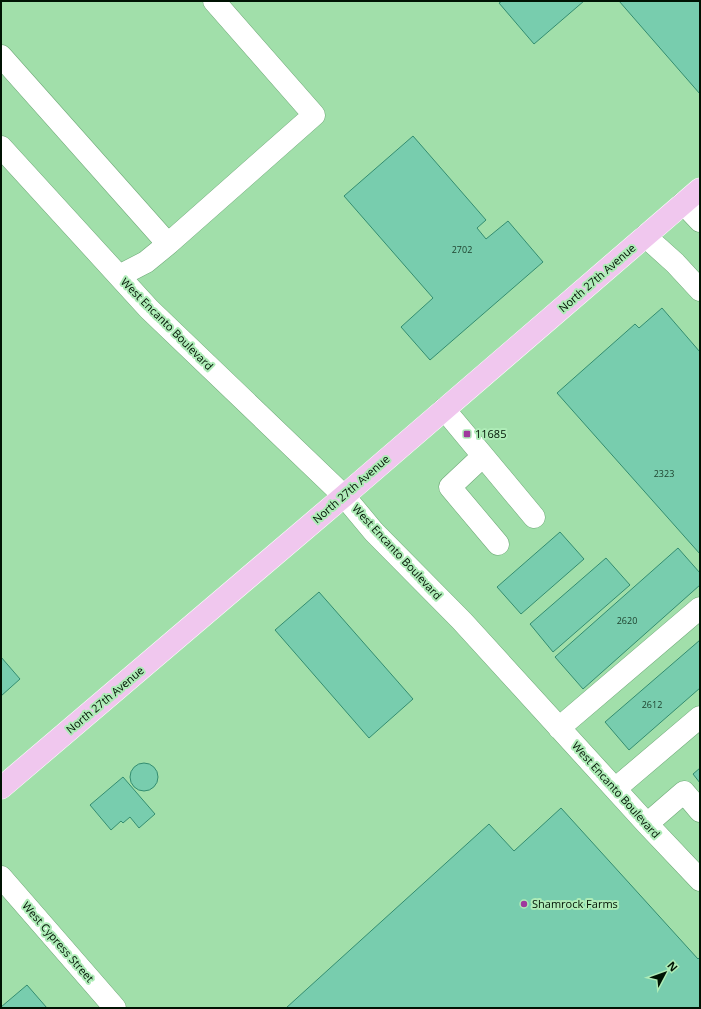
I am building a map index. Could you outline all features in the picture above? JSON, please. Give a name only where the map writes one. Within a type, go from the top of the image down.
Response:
[{"type":"main road","name":"North 27th Avenue","points":[[1,788],[344,496],[700,189]]},
{"type":"street","points":[[119,276],[146,262],[168,244],[314,116],[214,1]]},
{"type":"street","points":[[1,56],[168,244]]},
{"type":"street","name":"West Encanto Boulevard","points":[[1,147],[164,324],[344,496],[374,532],[462,621],[700,880]]},
{"type":"street","points":[[683,203],[700,221]]},
{"type":"street","points":[[645,236],[675,263],[700,290]]},
{"type":"street","points":[[444,409],[534,517]]},
{"type":"street","points":[[483,456],[450,487],[498,544]]},
{"type":"street","points":[[559,728],[700,608]]},
{"type":"street","points":[[615,789],[700,717]]},
{"type":"street","points":[[647,824],[684,792],[700,811]]},
{"type":"street","name":"West Cypress Street","points":[[1,877],[115,1008]]},
{"type":"building","points":[[502,1],[584,1],[534,44],[499,3]]},
{"type":"building","points":[[619,1],[700,1],[700,94]]},
{"type":"building","points":[[413,136],[486,220],[477,228],[486,239],[508,221],[543,262],[430,360],[401,327],[433,298],[344,196]]},
{"type":"building","points":[[662,308],[700,352],[700,554],[557,393],[635,324],[639,328]]},
{"type":"building","points":[[560,532],[584,559],[521,614],[497,587]]},
{"type":"building","points":[[678,548],[700,573],[700,585],[583,689],[555,657]]},
{"type":"building","points":[[606,558],[630,585],[553,652],[530,624]]},
{"type":"building","points":[[319,592],[413,699],[369,738],[275,630]]},
{"type":"building","points":[[700,640],[700,688],[629,750],[605,722]]},
{"type":"building","points":[[1,657],[20,679],[1,696]]},
{"type":"building","points":[[144,763],[150,764],[154,767],[157,771],[157,783],[154,787],[150,790],[144,791],[138,790],[134,787],[131,783],[130,777],[131,771],[134,767],[138,764]]},
{"type":"building","points":[[700,768],[700,783],[693,774]]},
{"type":"building","points":[[123,777],[155,814],[139,828],[130,817],[123,823],[121,821],[111,830],[90,805]]},
{"type":"building","name":"Shamrock Farms","points":[[561,808],[698,959],[700,957],[700,1008],[286,1008],[489,824],[514,851]]},
{"type":"building","points":[[27,985],[47,1008],[1,1008],[1,1007]]},
{"type":"place","name":"11685","points":[[467,434]]},
{"type":"place","name":"Shamrock Farms","points":[[524,904]]}]
